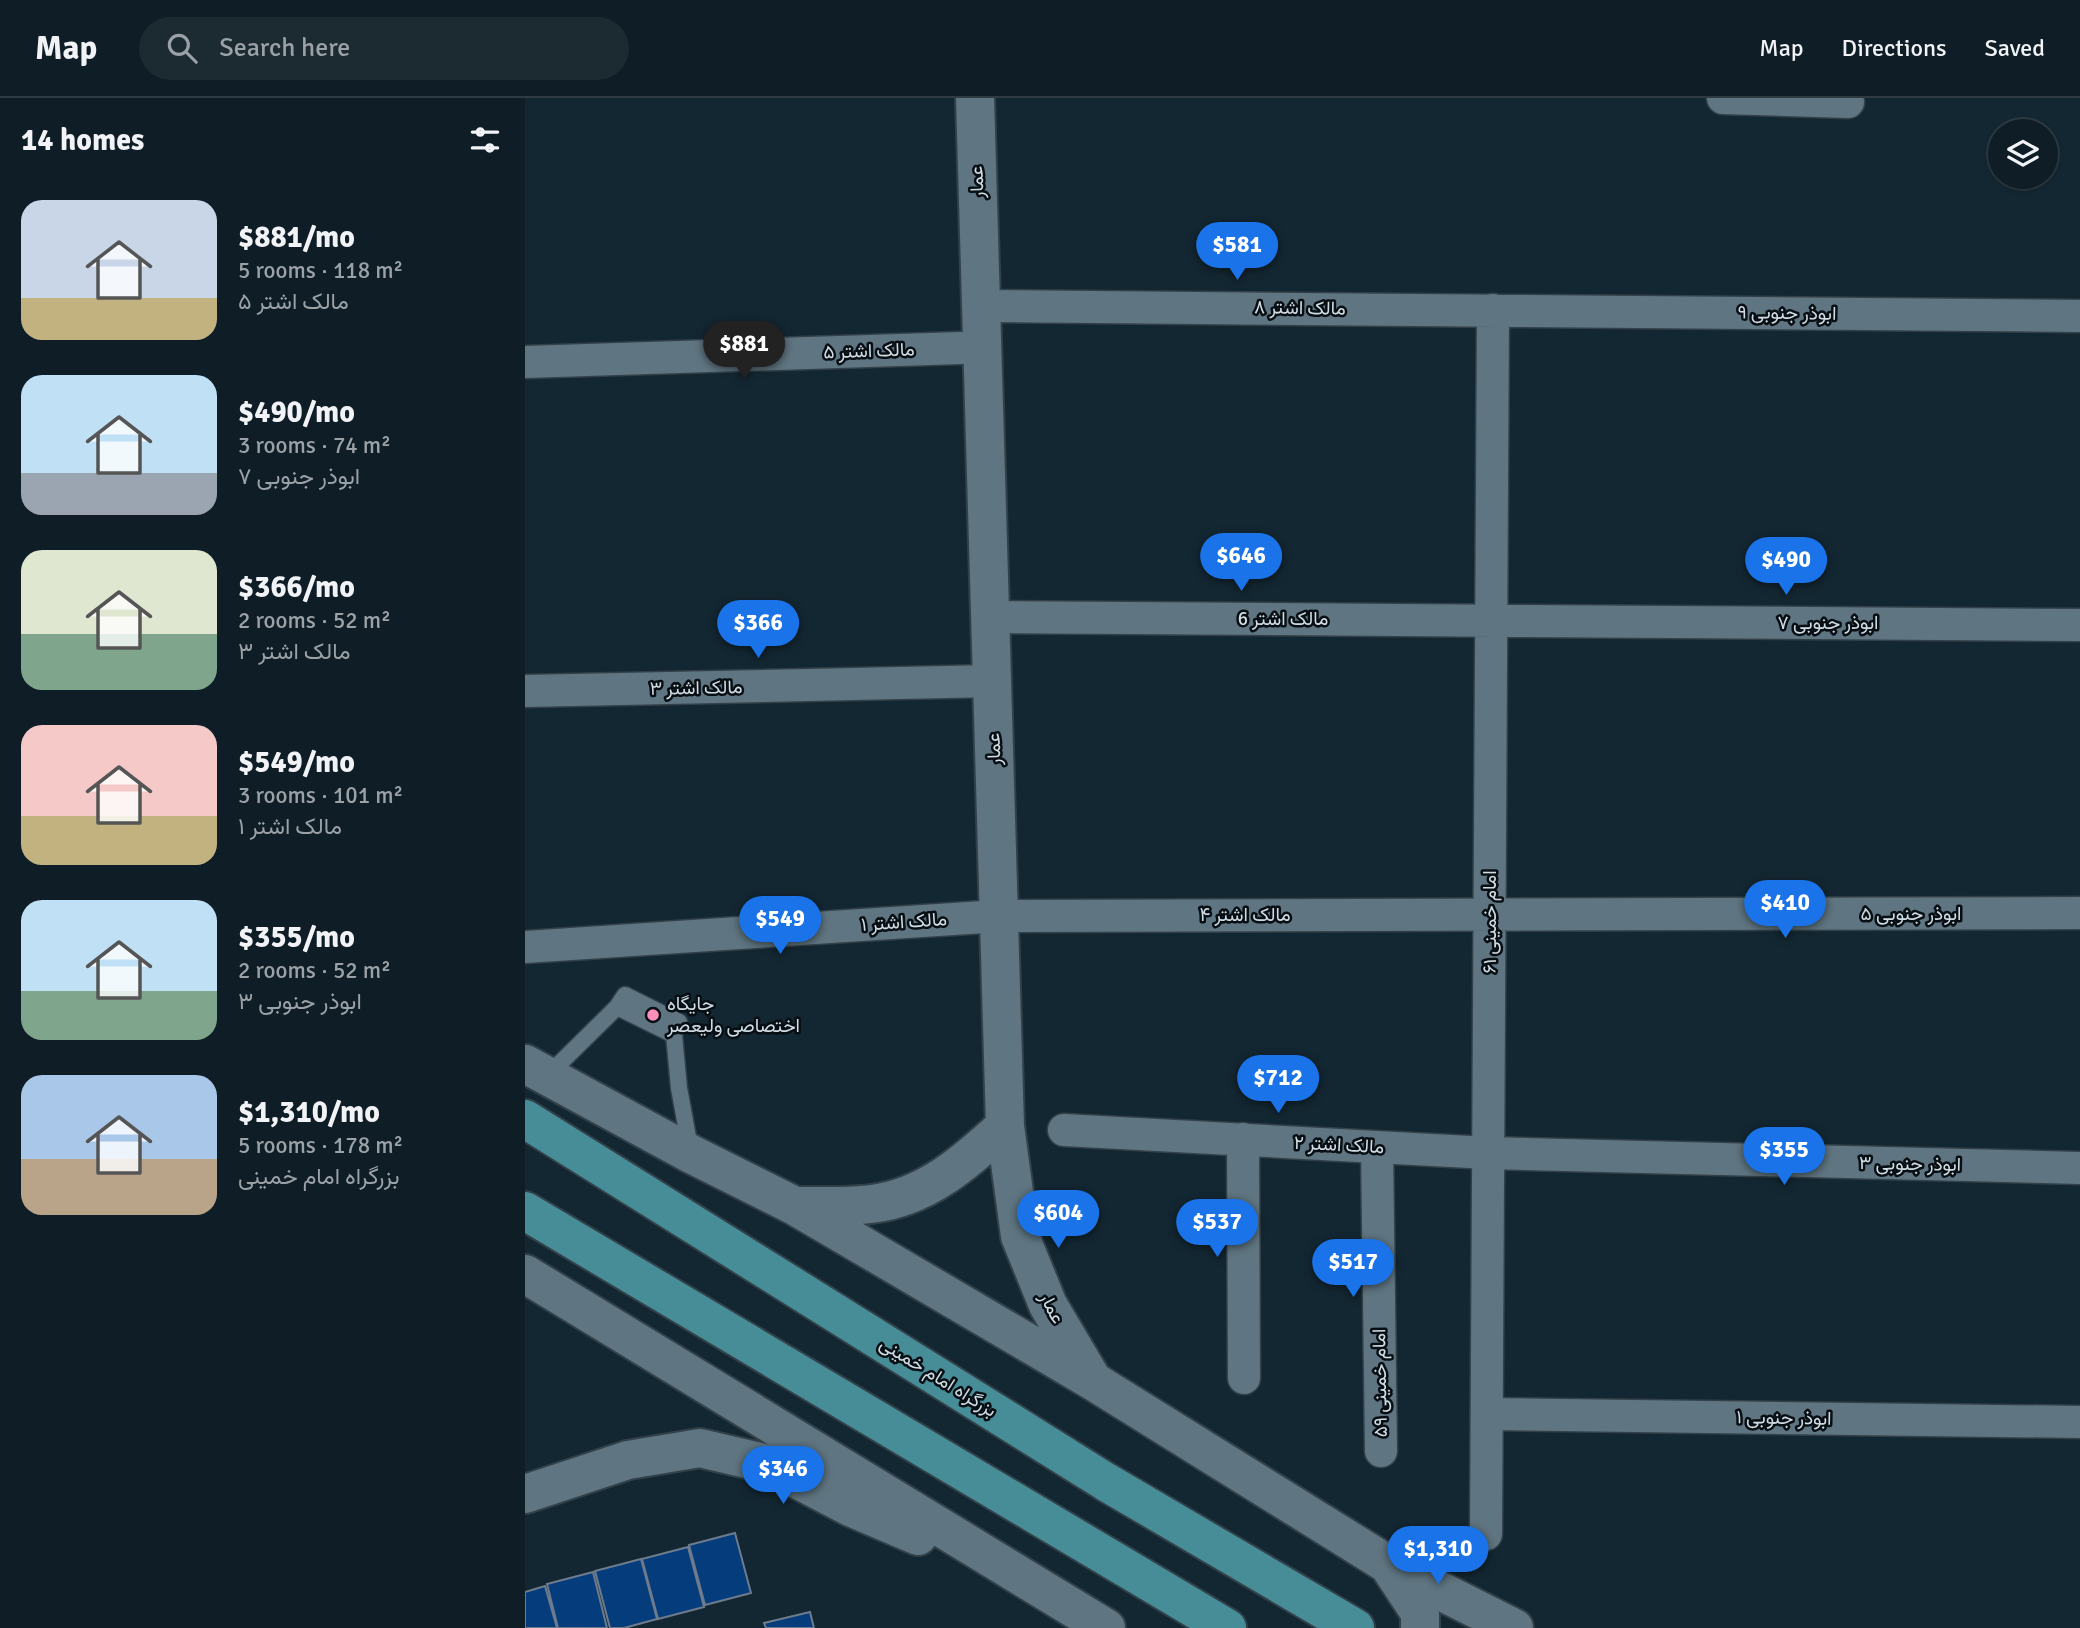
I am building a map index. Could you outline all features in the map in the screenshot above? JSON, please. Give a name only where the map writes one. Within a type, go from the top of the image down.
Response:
[{"type":"highway","name":"بزرگراه امام خمینی","points":[[525,1119],[1106,1482],[1355,1628]]},
{"type":"highway","points":[[525,1211],[1227,1628]]},
{"type":"street","name":"عمار","points":[[975,98],[1005,1126],[1020,1236],[1048,1305],[1093,1381]]},
{"type":"street","points":[[1723,98],[1848,102]]},
{"type":"street","name":"مالک اشتر ۸","points":[[981,306],[1493,310]]},
{"type":"street","name":"ابوذر جنوبی ۹","points":[[1493,310],[2080,316]]},
{"type":"street","name":"امام خمینی ۶۱","points":[[1486,1534],[1493,310]]},
{"type":"street","name":"مالک اشتر ۵","points":[[525,362],[961,348]]},
{"type":"street","name":"مالک اشتر 6","points":[[990,617],[1492,621]]},
{"type":"street","name":"ابوذر جنوبی ۷","points":[[1492,621],[2080,625]]},
{"type":"street","name":"مالک اشتر ۳","points":[[525,691],[992,681]]},
{"type":"street","name":"ابوذر جنوبی ۵","points":[[1490,915],[2080,913]]},
{"type":"street","name":"مالک اشتر ۴","points":[[999,916],[1490,915]]},
{"type":"street","name":"مالک اشتر ۱","points":[[525,947],[999,916]]},
{"type":"street","points":[[536,1070],[691,1154],[795,1206],[1093,1381],[1389,1565],[1514,1628]]},
{"type":"street","points":[[795,1206],[873,1204],[921,1190],[965,1163],[1005,1126]]},
{"type":"street","name":"مالک اشتر ۲","points":[[1064,1130],[1489,1153]]},
{"type":"street","points":[[1243,1139],[1244,1378]]},
{"type":"street","name":"امام خمینی ۵۹","points":[[1377,1147],[1381,1451]]},
{"type":"street","name":"ابوذر جنوبی ۳","points":[[1489,1153],[2080,1168]]},
{"type":"street","points":[[525,1274],[1106,1628]]},
{"type":"street","name":"ابوذر جنوبی ۱","points":[[1487,1413],[2080,1422]]},
{"type":"street","points":[[525,1494],[628,1460],[700,1448],[768,1464],[850,1507],[1032,1583]]},
{"type":"street","points":[[1389,1565],[1420,1613],[1420,1628]]},
{"type":"lane","points":[[536,1070],[617,1007],[674,1035],[679,1088],[691,1154]]},
{"type":"building","points":[[735,1533],[751,1593],[705,1605],[689,1545]]},
{"type":"building","points":[[688,1547],[704,1607],[658,1619],[642,1559]]},
{"type":"building","points":[[641,1559],[657,1619],[624,1628],[610,1628],[595,1571]]},
{"type":"building","points":[[593,1572],[607,1628],[558,1628],[547,1584]]},
{"type":"building","points":[[545,1586],[557,1628],[525,1628],[525,1592]]},
{"type":"building","points":[[810,1612],[814,1628],[766,1628],[764,1623]]},
{"type":"place","name":"جایگاه اختصاصی ولیعصر","points":[[653,1015]]}]
